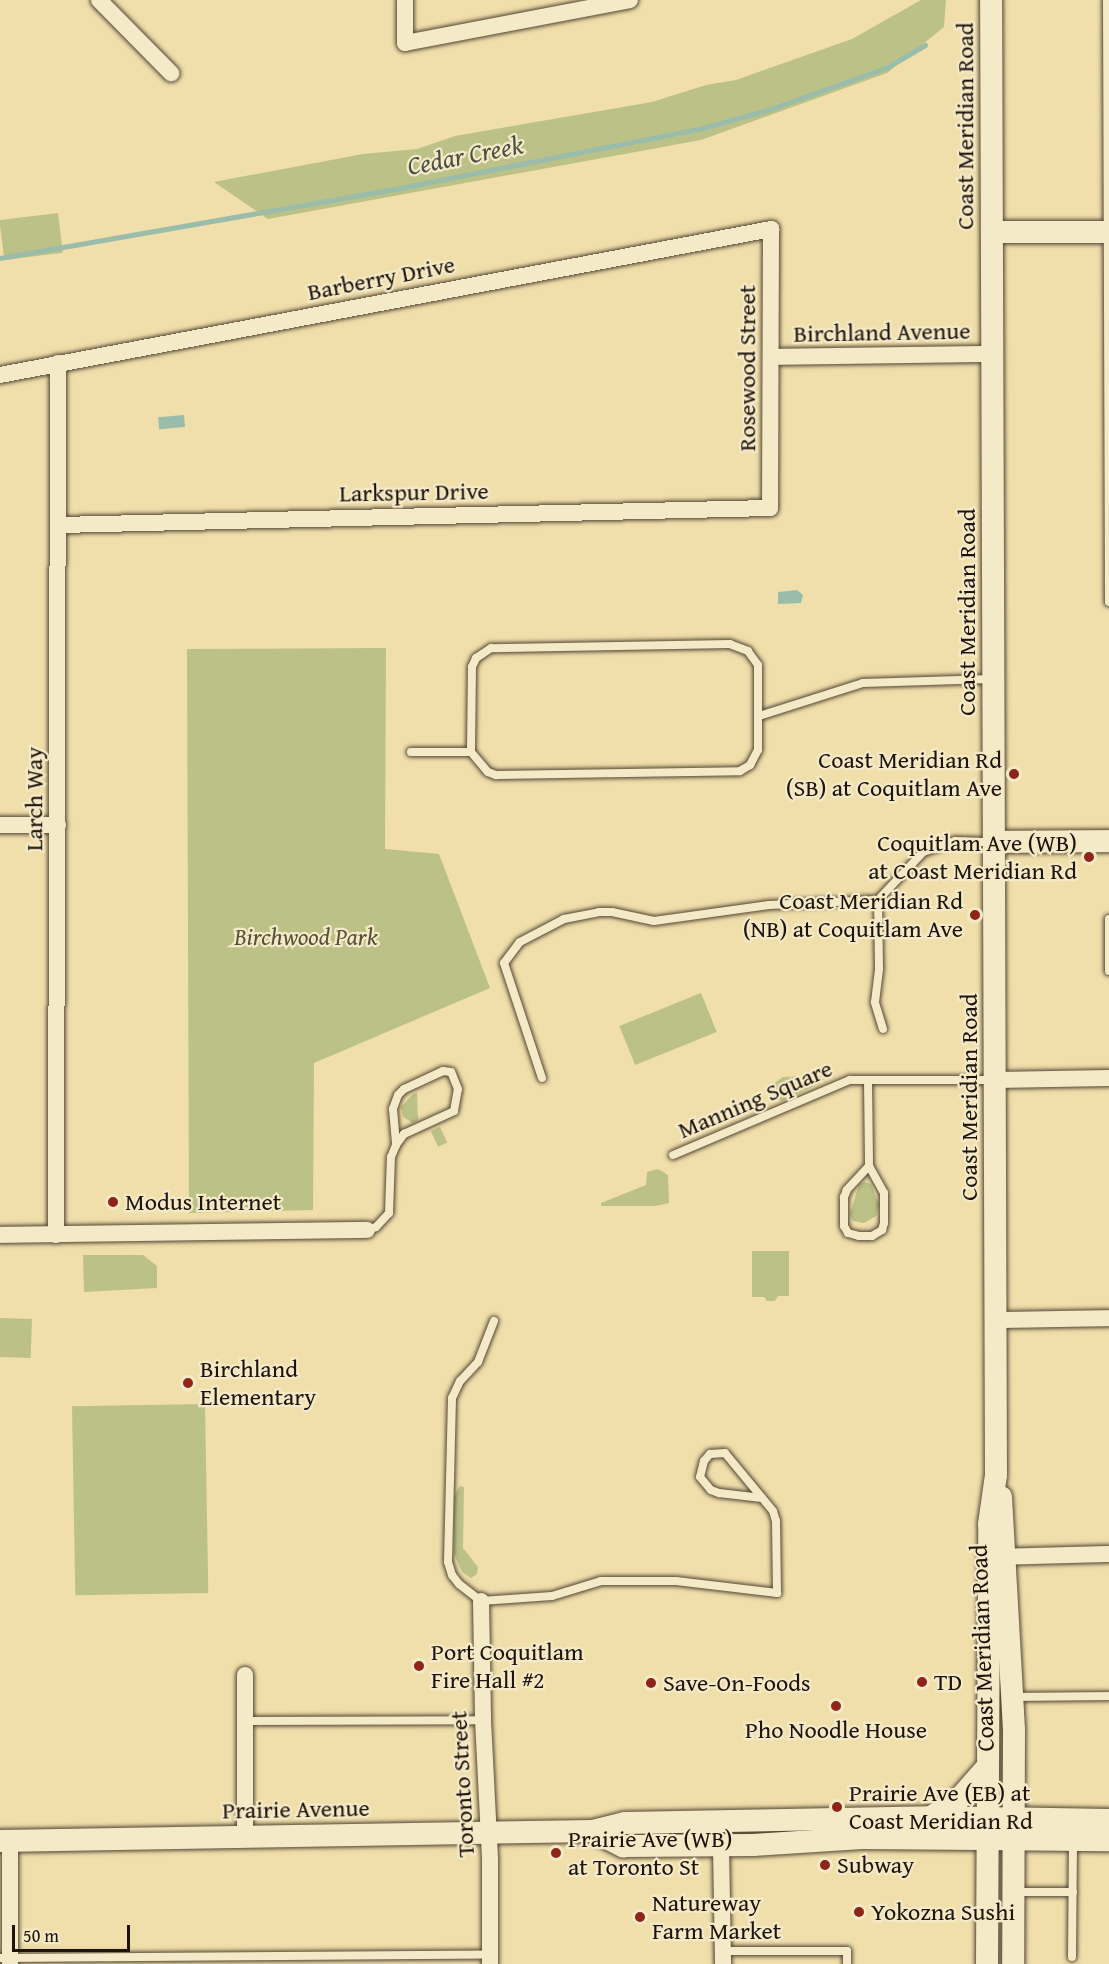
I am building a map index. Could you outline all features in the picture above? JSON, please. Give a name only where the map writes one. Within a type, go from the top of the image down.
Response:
[{"type":"main road","name":"Coast Meridian Road","points":[[991,0],[996,1475],[989,1524],[997,1557],[1012,1697],[1013,1964]]},
{"type":"main road","points":[[992,232],[1108,232]]},
{"type":"main road","points":[[995,842],[1109,841]]},
{"type":"main road","name":"Coast Meridian Road","points":[[987,1964],[987,1767],[997,1557]]},
{"type":"main road","points":[[931,1817],[959,1799],[987,1767]]},
{"type":"main road","name":"Prairie Avenue","points":[[5,1841],[593,1831],[625,1823],[931,1817],[987,1829]]},
{"type":"main road","name":"Prairie Avenue","points":[[593,1831],[622,1846],[721,1846],[1013,1829],[1109,1820]]},
{"type":"main road","name":"Prairie Avenue","points":[[1013,1829],[1073,1840],[1109,1840]]},
{"type":"street","points":[[99,0],[171,73]]},
{"type":"street","points":[[405,0],[405,43],[630,0]]},
{"type":"street","name":"Rosewood Street","points":[[770,508],[771,229]]},
{"type":"street","name":"Barberry Drive","points":[[0,375],[771,229]]},
{"type":"street","name":"Birchland Avenue","points":[[772,357],[992,354]]},
{"type":"street","name":"Larch Way","points":[[56,1234],[58,363]]},
{"type":"street","name":"Larkspur Drive","points":[[59,525],[770,508]]},
{"type":"street","points":[[0,825],[58,825]]},
{"type":"street","points":[[996,1080],[1109,1078]]},
{"type":"street","points":[[0,1235],[367,1230]]},
{"type":"street","points":[[996,1320],[1109,1318]]},
{"type":"street","points":[[997,1557],[1109,1554]]},
{"type":"street","name":"Toronto Street","points":[[481,1601],[483,1720],[489,1832],[490,1959]]},
{"type":"street","points":[[245,1675],[245,1837]]},
{"type":"street","points":[[5,1841],[7,1960]]},
{"type":"street","points":[[721,1846],[722,1957]]},
{"type":"lane","points":[[1107,0],[1109,602]]},
{"type":"lane","points":[[730,644],[740,646],[754,657],[758,665],[759,716],[755,759],[740,771],[496,775],[488,772],[471,752],[472,667],[476,658],[491,648],[730,644]]},
{"type":"lane","points":[[759,716],[863,683],[994,678]]},
{"type":"lane","points":[[411,752],[471,752]]},
{"type":"lane","points":[[884,1029],[875,1002],[879,969],[878,900],[923,852],[955,841],[995,842]]},
{"type":"lane","points":[[542,1078],[504,963],[519,942],[564,919],[599,912],[665,921],[769,905],[878,900]]},
{"type":"lane","points":[[1109,919],[1109,971]]},
{"type":"lane","points":[[367,1230],[376,1227],[389,1214],[391,1157],[404,1134],[454,1111],[458,1089],[451,1072],[443,1071],[404,1089],[398,1095],[393,1109],[396,1145]]},
{"type":"lane","name":"Manning Square","points":[[674,1155],[850,1080],[996,1080]]},
{"type":"lane","points":[[868,1080],[869,1166],[884,1193],[884,1223],[882,1230],[872,1236],[859,1236],[848,1233],[844,1226],[844,1197],[846,1190],[869,1166]]},
{"type":"lane","points":[[494,1321],[478,1362],[460,1381],[452,1398],[448,1562],[452,1575],[459,1584],[481,1601],[552,1596],[601,1581],[676,1581],[777,1593],[776,1521],[773,1511],[724,1453],[710,1454],[704,1461],[700,1478],[711,1490],[762,1498]]},
{"type":"lane","points":[[1012,1697],[1109,1696]]},
{"type":"lane","points":[[246,1721],[483,1720]]},
{"type":"lane","points":[[1072,1957],[1073,1840]]},
{"type":"lane","points":[[1013,1892],[1073,1892]]},
{"type":"lane","points":[[722,1957],[847,1951],[848,1964]]},
{"type":"lane","points":[[7,1960],[490,1959]]},
{"type":"green space","points":[[921,0],[946,0],[944,27],[887,73],[701,140],[268,219],[214,182],[363,154],[417,149],[455,136],[652,102],[706,85],[736,80],[852,39]]},
{"type":"green space","points":[[58,213],[63,253],[4,260],[0,220]]},
{"type":"green space","name":"Birchwood Park","points":[[386,648],[385,849],[439,854],[490,988],[314,1063],[313,1210],[189,1213],[187,649]]},
{"type":"green space","points":[[701,993],[717,1032],[635,1065],[619,1026]]},
{"type":"green space","points":[[821,1076],[824,1079],[822,1082],[782,1101],[774,1098],[775,1083],[783,1077]]},
{"type":"green space","points":[[417,1093],[418,1120],[413,1123],[403,1117],[401,1107],[413,1094]]},
{"type":"green space","points":[[440,1127],[447,1142],[438,1147],[431,1131]]},
{"type":"green space","points":[[658,1169],[668,1175],[669,1203],[655,1206],[601,1206],[601,1203],[646,1185],[647,1172]]},
{"type":"green space","points":[[864,1182],[871,1184],[879,1205],[876,1216],[864,1223],[853,1221],[850,1214],[859,1185]]},
{"type":"green space","points":[[752,1251],[789,1251],[789,1296],[778,1296],[775,1301],[767,1301],[764,1297],[752,1297]]},
{"type":"green space","points":[[83,1255],[143,1255],[157,1266],[157,1288],[84,1292]]},
{"type":"green space","points":[[0,1318],[32,1319],[31,1358],[0,1357]]},
{"type":"green space","points":[[205,1404],[208,1593],[75,1595],[72,1406]]},
{"type":"green space","points":[[460,1486],[464,1487],[463,1548],[478,1567],[477,1574],[471,1578],[462,1572],[454,1554],[454,1496]]},
{"type":"shaded area","points":[[184,415],[185,427],[159,429],[158,417]]},
{"type":"shaded area","points":[[797,590],[803,595],[801,603],[778,604],[778,592]]},
{"type":"waterway","name":"Cedar Creek","points":[[0,258],[405,187],[703,128],[771,109],[888,67],[925,45]]},
{"type":"place","name":"Coast Meridian Rd (SB) at Coquitlam Ave","points":[[1014,774]]},
{"type":"place","name":"Coquitlam Ave (WB) at Coast Meridian Rd","points":[[1089,857]]},
{"type":"place","name":"Coast Meridian Rd (NB) at Coquitlam Ave","points":[[975,915]]},
{"type":"place","name":"Modus Internet","points":[[113,1202]]},
{"type":"place","name":"Birchland Elementary","points":[[188,1383]]},
{"type":"place","name":"Port Coquitlam Fire Hall #2","points":[[419,1666]]},
{"type":"place","name":"TD","points":[[922,1682]]},
{"type":"place","name":"Save-On-Foods","points":[[651,1683]]},
{"type":"place","name":"Pho Noodle House","points":[[836,1706]]},
{"type":"place","name":"Prairie Ave (EB) at Coast Meridian Rd","points":[[837,1807]]},
{"type":"place","name":"Prairie Ave (WB) at Toronto St","points":[[556,1853]]},
{"type":"place","name":"Subway","points":[[825,1865]]},
{"type":"place","name":"Yokozna Sushi","points":[[859,1912]]},
{"type":"place","name":"Natureway Farm Market","points":[[640,1917]]}]
